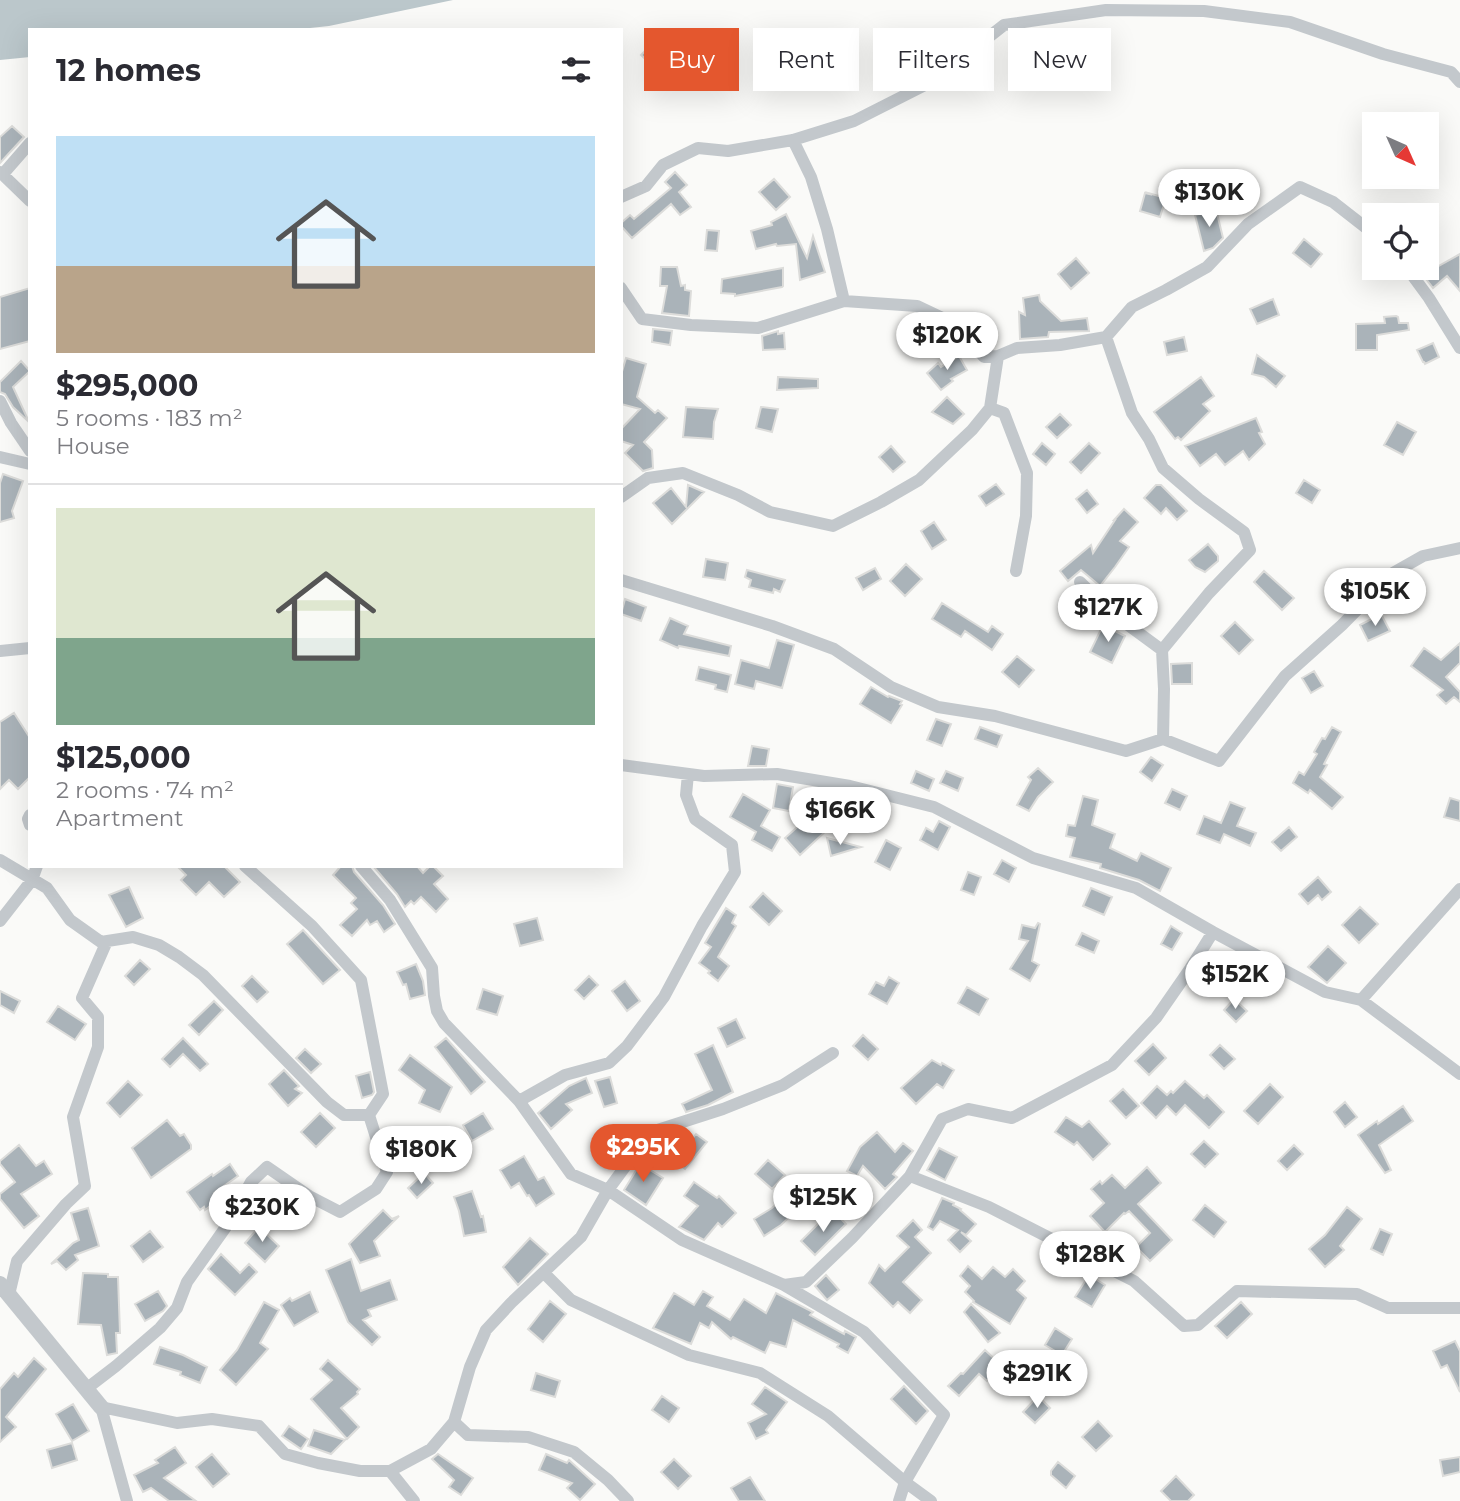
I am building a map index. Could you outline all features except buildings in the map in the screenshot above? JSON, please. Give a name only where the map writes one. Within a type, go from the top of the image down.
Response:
[{"type":"street","points":[[623,196],[646,186],[663,165],[698,148],[727,151],[793,140],[854,121],[933,81],[1004,25],[1106,10],[1205,11],[1290,22],[1383,54],[1451,72],[1460,82]]},
{"type":"street","points":[[793,140],[811,177],[844,301]]},
{"type":"street","points":[[28,145],[1,173],[28,199]]},
{"type":"street","points":[[623,291],[642,319],[691,325],[758,328],[844,301],[917,306],[957,325],[984,358],[998,356],[1017,348],[1060,345],[1106,337],[1132,307],[1207,267],[1248,224],[1300,187],[1333,202],[1362,225]]},
{"type":"street","points":[[1416,280],[1460,348]]},
{"type":"street","points":[[1106,337],[1132,413],[1163,468],[1244,532],[1250,550],[1162,649],[1163,739]]},
{"type":"street","points":[[623,496],[648,478],[684,473],[738,495],[770,512],[833,526],[919,480],[972,430],[990,408],[998,356]]},
{"type":"street","points":[[0,401],[28,448]]},
{"type":"street","points":[[990,408],[1004,413],[1027,473],[1026,516],[1016,571]]},
{"type":"street","points":[[0,457],[28,464]]},
{"type":"street","points":[[623,581],[772,626],[834,649],[891,687],[938,707],[995,716],[1126,751],[1163,739],[1219,761],[1285,676],[1342,625],[1393,573],[1423,555],[1460,548]]},
{"type":"street","points":[[1080,582],[1113,614],[1162,649]]},
{"type":"street","points":[[0,651],[28,648]]},
{"type":"street","points":[[623,765],[705,776],[777,774],[850,786],[934,807],[1033,858],[1136,887],[1325,992],[1361,1000],[1460,1074]]},
{"type":"street","points":[[519,1101],[565,1075],[609,1063],[627,1046],[664,997],[735,872],[732,845],[695,819],[686,795],[688,774]]},
{"type":"street","points":[[0,860],[47,888],[70,920],[101,942],[133,937],[159,945],[179,957],[203,975],[327,1102],[344,1115],[369,1115]]},
{"type":"street","points":[[0,921],[32,880],[36,868]]},
{"type":"street","points":[[247,868],[312,926],[361,980],[383,1094],[369,1115]]},
{"type":"street","points":[[363,868],[390,900],[432,968],[433,996],[444,1023],[519,1101],[572,1174],[608,1190],[682,1240],[784,1285],[864,1332],[944,1415],[905,1482],[899,1501]]},
{"type":"street","points":[[1361,1000],[1460,889]]},
{"type":"street","points":[[784,1285],[806,1282],[852,1238],[910,1176],[942,1119],[968,1109],[1012,1118],[1112,1066],[1156,1018],[1213,932]]},
{"type":"street","points":[[107,941],[82,998],[98,1017],[98,1047],[73,1117],[85,1185],[17,1261],[5,1289],[101,1407],[127,1501]]},
{"type":"street","points":[[101,1407],[177,1423],[212,1419],[258,1426],[285,1454],[360,1471],[390,1471],[431,1449],[454,1422],[470,1367],[486,1330],[581,1237],[608,1190],[630,1160],[642,1135],[723,1109],[783,1085],[833,1053]]},
{"type":"street","points":[[86,1389],[160,1328],[177,1308],[187,1282],[228,1224],[251,1182],[267,1167],[309,1196],[340,1212],[376,1189],[387,1172],[369,1115]]},
{"type":"street","points":[[910,1176],[989,1207],[1134,1281],[1184,1326],[1198,1325],[1237,1291],[1357,1294],[1388,1308],[1460,1308]]},
{"type":"street","points":[[544,1273],[571,1300],[689,1355],[761,1373],[828,1416],[931,1501]]},
{"type":"street","points":[[454,1422],[468,1435],[528,1437],[574,1452],[608,1480],[628,1501]]},
{"type":"street","points":[[390,1471],[414,1501]]},
{"type":"shaded area","points":[[0,0],[453,0],[310,28],[28,28],[28,57],[0,60]]}]
